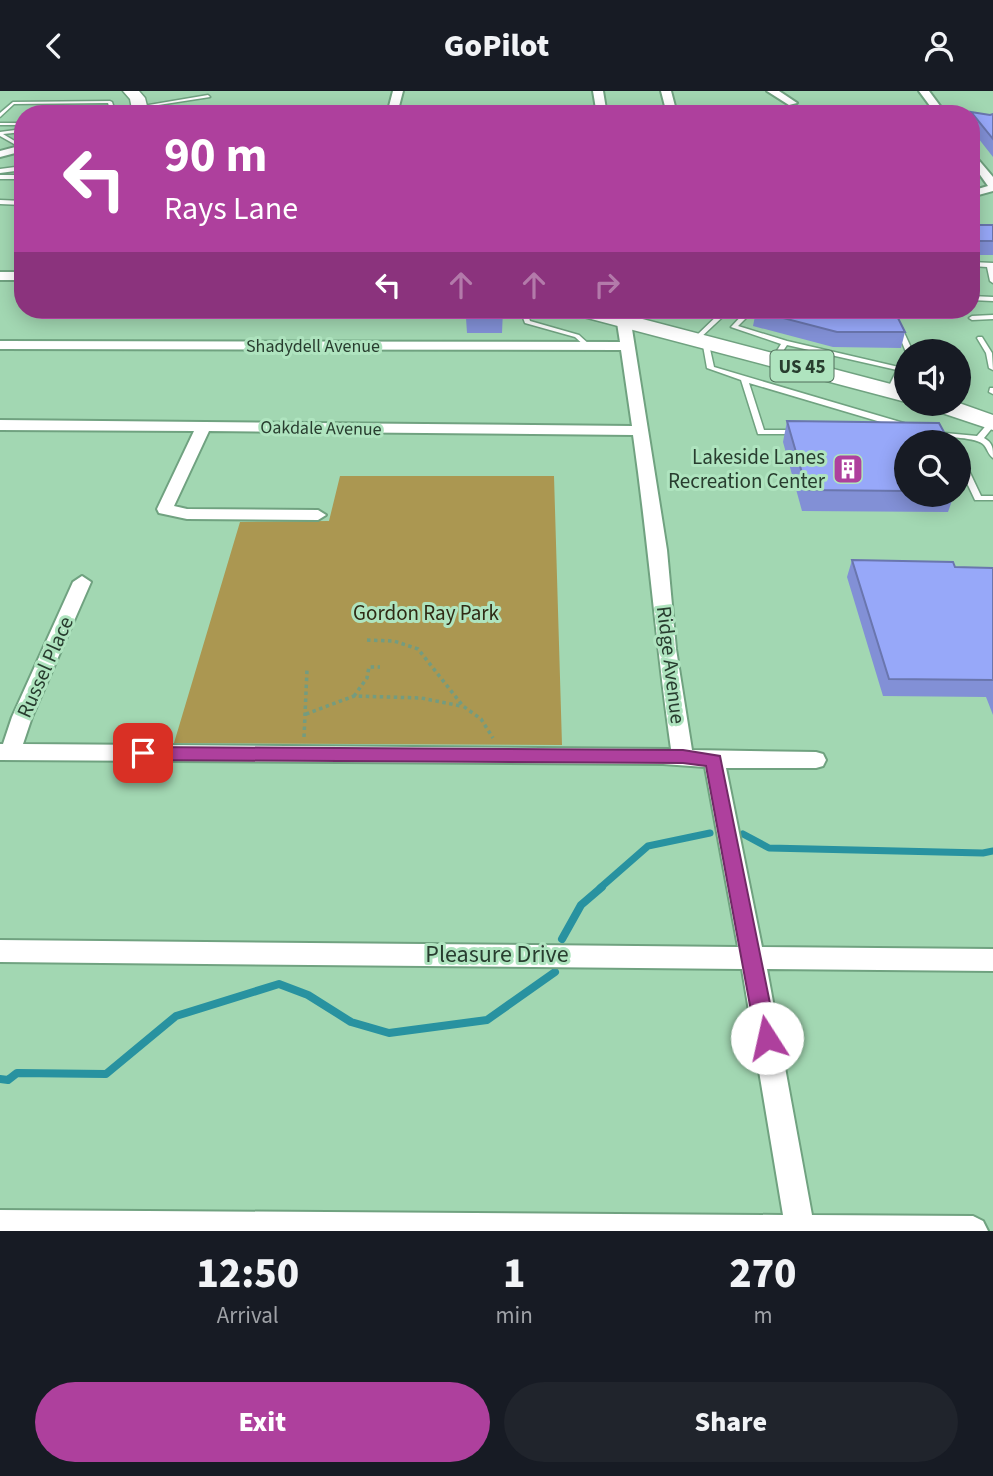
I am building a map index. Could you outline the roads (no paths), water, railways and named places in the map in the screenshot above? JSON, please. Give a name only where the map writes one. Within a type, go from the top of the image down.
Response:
[{"type":"main road","name":"US 45","points":[[635,319],[701,339],[780,351],[894,391]]},
{"type":"main road","points":[[964,416],[988,428]]},
{"type":"street","points":[[772,91],[792,103]]},
{"type":"street","points":[[980,168],[993,187]]},
{"type":"street","name":"Ridge Avenue","points":[[623,319],[659,550],[666,649],[683,756]]},
{"type":"street","name":"Shadydell Avenue","points":[[0,345],[627,346]]},
{"type":"street","name":"Oakdale Avenue","points":[[0,425],[641,431]]},
{"type":"street","points":[[204,426],[165,509],[170,512],[206,514],[318,516]]},
{"type":"street","name":"Russel Place","points":[[5,753],[82,582]]},
{"type":"street","points":[[5,753],[683,756],[714,761],[816,761]]},
{"type":"street","points":[[714,761],[752,956],[800,1230]]},
{"type":"street","name":"Pleasure Drive","points":[[0,951],[993,960]]},
{"type":"street","points":[[0,1225],[973,1231]]},
{"type":"lane","points":[[167,105],[208,96]]},
{"type":"lane","points":[[0,116],[13,103],[110,102],[111,105]]},
{"type":"lane","points":[[991,265],[993,281]]},
{"type":"lane","points":[[526,319],[527,322],[577,336],[587,346]]},
{"type":"lane","points":[[719,319],[701,339],[711,368],[888,419],[907,430]]},
{"type":"lane","points":[[741,319],[734,327],[780,351],[894,366]]},
{"type":"lane","points":[[896,319],[905,339]]},
{"type":"lane","points":[[980,338],[989,353],[993,368]]},
{"type":"lane","points":[[744,379],[761,432],[802,432]]},
{"type":"lane","points":[[971,433],[988,428],[986,443],[993,456]]},
{"type":"lane","points":[[971,483],[978,498],[993,498]]},
{"type":"waterway","points":[[600,888],[648,846],[710,833]]},
{"type":"waterway","points":[[743,834],[769,848],[983,853],[993,851]]},
{"type":"waterway","points":[[562,939],[581,905],[602,887]]},
{"type":"waterway","points":[[0,1079],[8,1080],[17,1073],[106,1074],[176,1016],[279,984],[308,995],[351,1022],[389,1033],[487,1020],[555,972]]},
{"type":"place","name":"Lakeside Lanes Recreation Center","points":[[848,469]]},
{"type":"park label","name":"Gordon Ray Park","points":[[426,613]]}]
